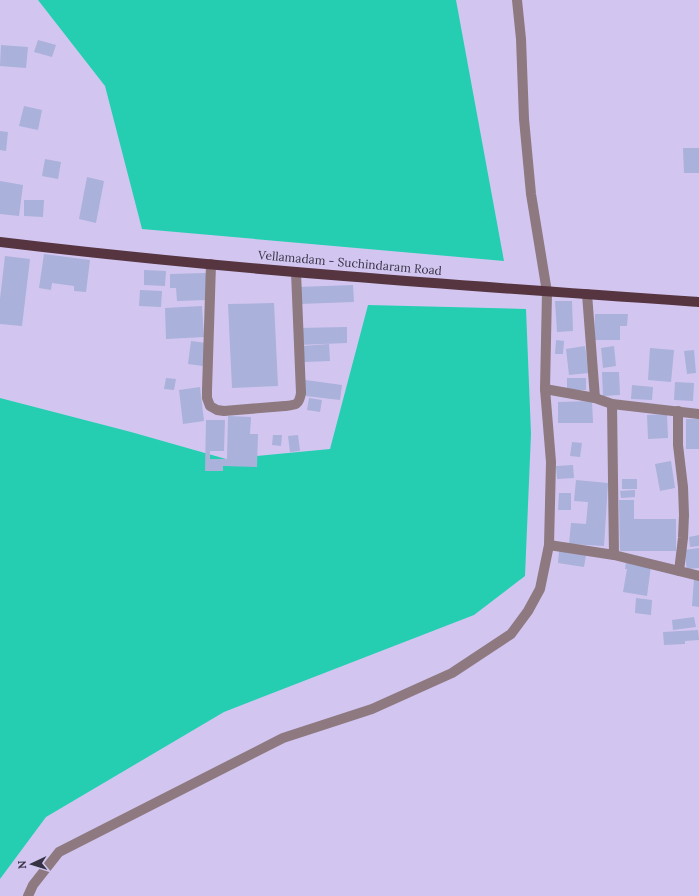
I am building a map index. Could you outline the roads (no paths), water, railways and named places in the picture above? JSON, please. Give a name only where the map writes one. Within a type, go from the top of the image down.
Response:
[{"type":"main road","name":"Vellamadam - Suchindaram Road","points":[[0,242],[82,252],[296,272],[548,292],[699,302]]},
{"type":"street","points":[[28,896],[33,885],[59,852],[283,738],[372,709],[452,673],[511,634],[528,611],[540,589],[549,545],[550,462],[545,389],[548,292],[530,186],[524,119],[521,39],[517,0]]},
{"type":"street","points":[[211,264],[207,398],[210,406],[217,410],[224,411],[290,406],[295,405],[300,400],[296,272]]},
{"type":"street","points":[[587,294],[595,398]]},
{"type":"street","points":[[545,389],[595,398],[612,404],[699,414]]},
{"type":"street","points":[[612,404],[614,555]]},
{"type":"street","points":[[678,411],[678,445],[683,487],[684,515],[679,571]]},
{"type":"street","points":[[549,545],[614,555],[699,576]]}]
